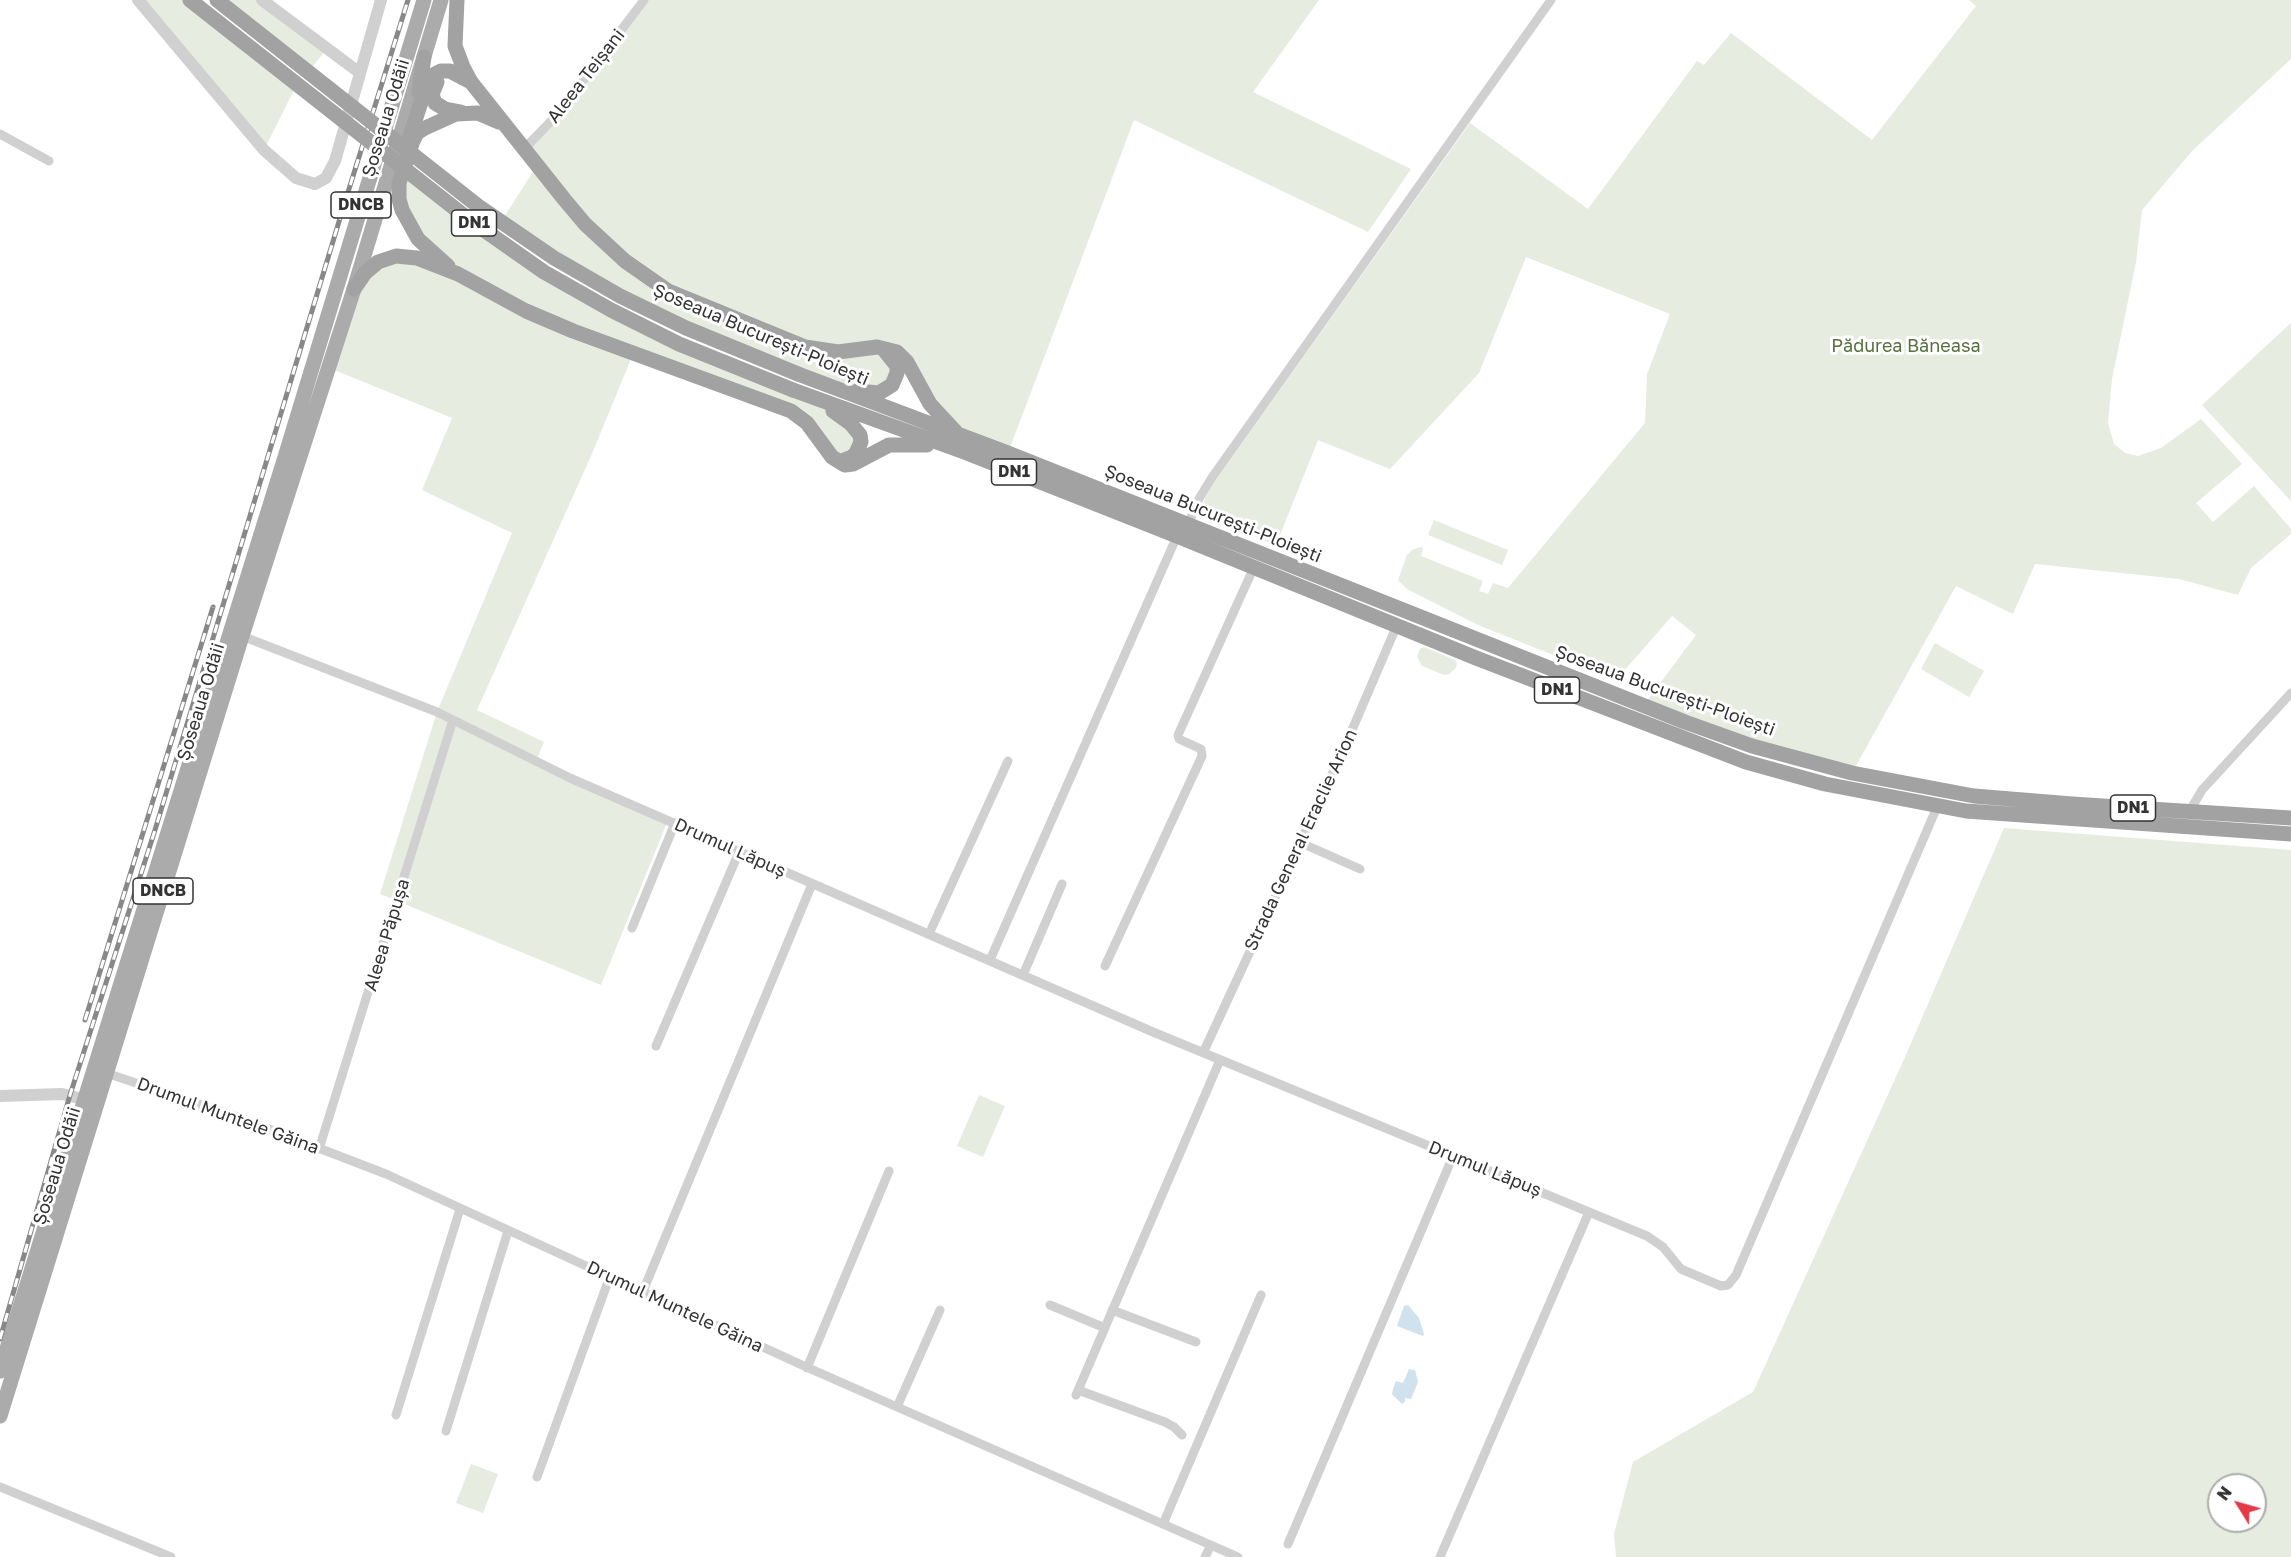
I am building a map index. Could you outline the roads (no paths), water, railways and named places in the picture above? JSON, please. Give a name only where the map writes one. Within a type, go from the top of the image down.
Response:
[{"type":"highway","name":"Șoseaua București-Ploiești","points":[[190,0],[466,218],[544,272],[611,310],[680,344],[816,399],[953,441]]},
{"type":"highway","name":"Șoseaua București-Ploiești","points":[[217,0],[478,206],[554,258],[620,296],[686,328],[822,383],[953,441],[1752,746],[1852,773],[1974,796],[2291,818]]},
{"type":"highway","points":[[354,289],[372,266],[385,259],[406,256],[437,266],[458,274],[516,306],[573,331],[791,411],[807,423],[828,452],[845,465],[853,464],[882,447],[895,444],[953,441],[902,356],[890,349],[878,347],[838,352],[805,347],[668,291],[625,261],[564,199],[469,81],[455,46],[457,0]]},
{"type":"highway","points":[[424,57],[416,126],[393,185],[393,201],[404,232],[414,245],[437,266]]},
{"type":"highway","points":[[458,274],[418,239],[402,210],[399,183],[427,84],[435,74],[441,71],[450,71],[469,81]]},
{"type":"highway","points":[[462,113],[439,107],[432,94],[437,83],[444,78],[469,81]]},
{"type":"highway","points":[[416,126],[462,113],[478,113],[487,115],[506,128]]},
{"type":"highway","points":[[822,383],[868,393],[879,393],[889,388],[896,379],[897,366],[890,355],[878,347]]},
{"type":"highway","points":[[816,399],[851,424],[860,435],[861,442],[856,453],[847,460],[837,460]]},
{"type":"highway","name":"Șoseaua București-Ploiești","points":[[1182,530],[1254,567],[1676,737],[1746,762],[1825,784],[1936,807],[2009,816],[2291,834]]},
{"type":"main road","name":"Șoseaua Odăii","points":[[0,1371],[288,446],[424,0]]},
{"type":"main road","name":"Șoseaua Odăii","points":[[0,1416],[242,636],[354,289],[441,0]]},
{"type":"street","points":[[138,0],[264,150],[291,174],[309,183],[321,183],[331,171],[381,0]]},
{"type":"street","points":[[262,0],[360,72]]},
{"type":"street","name":"Aleea Teișani","points":[[524,149],[556,116],[644,0]]},
{"type":"street","points":[[1182,530],[1213,476],[1551,0]]},
{"type":"street","points":[[0,134],[49,161]]},
{"type":"street","name":"Șoseaua București-Ploiești","points":[[990,960],[1182,530]]},
{"type":"street","name":"Șoseaua București-Ploiești","points":[[1104,966],[1202,756],[1201,749],[1179,738],[1178,733],[1254,567]]},
{"type":"street","name":"Strada General Eraclie Arion","points":[[1203,1053],[1346,744],[1397,625]]},
{"type":"street","name":"Drumul Lăpuș","points":[[242,636],[380,688],[453,720],[570,778],[812,884],[1203,1053],[1647,1236],[1664,1247],[1681,1269],[1721,1286],[1728,1285],[1736,1275],[1936,807]]},
{"type":"street","points":[[2189,812],[2202,790],[2291,693]]},
{"type":"street","name":"Aleea Păpușa","points":[[320,1149],[453,720]]},
{"type":"street","points":[[929,934],[1008,761]]},
{"type":"street","points":[[632,928],[675,823]]},
{"type":"street","points":[[1299,842],[1360,869]]},
{"type":"street","points":[[656,1046],[739,852]]},
{"type":"street","points":[[643,1291],[812,884]]},
{"type":"street","points":[[1023,975],[1062,884]]},
{"type":"street","points":[[1182,1436],[1174,1427],[1165,1422],[1077,1393],[1220,1060]]},
{"type":"street","name":"Drumul Muntele Găina","points":[[106,1073],[238,1117],[386,1174],[807,1368],[1238,1557]]},
{"type":"street","points":[[0,1096],[62,1094],[83,1099]]},
{"type":"street","points":[[1288,1544],[1454,1156]]},
{"type":"street","points":[[807,1368],[889,1172]]},
{"type":"street","points":[[396,1415],[460,1209]]},
{"type":"street","points":[[1440,1557],[1589,1212]]},
{"type":"street","points":[[446,1431],[508,1231]]},
{"type":"street","points":[[537,1477],[610,1276]]},
{"type":"street","points":[[1163,1524],[1261,1295]]},
{"type":"street","points":[[1050,1305],[1105,1328]]},
{"type":"street","points":[[897,1407],[940,1310]]},
{"type":"street","points":[[1112,1310],[1196,1342]]},
{"type":"street","points":[[0,1487],[171,1557]]},
{"type":"street","points":[[1205,1557],[1211,1545]]},
{"type":"water","points":[[1408,1305],[1419,1318],[1423,1336],[1397,1326],[1404,1306]]},
{"type":"water","points":[[1409,1369],[1415,1370],[1418,1382],[1411,1399],[1405,1398],[1402,1404],[1392,1394],[1393,1389],[1396,1381],[1403,1383]]},
{"type":"railway","points":[[0,1339],[70,1095],[155,830],[408,0]]},
{"type":"railway","points":[[85,1020],[213,607]]},
{"type":"park label","name":"Pădurea Băneasa","points":[[1906,346]]}]
